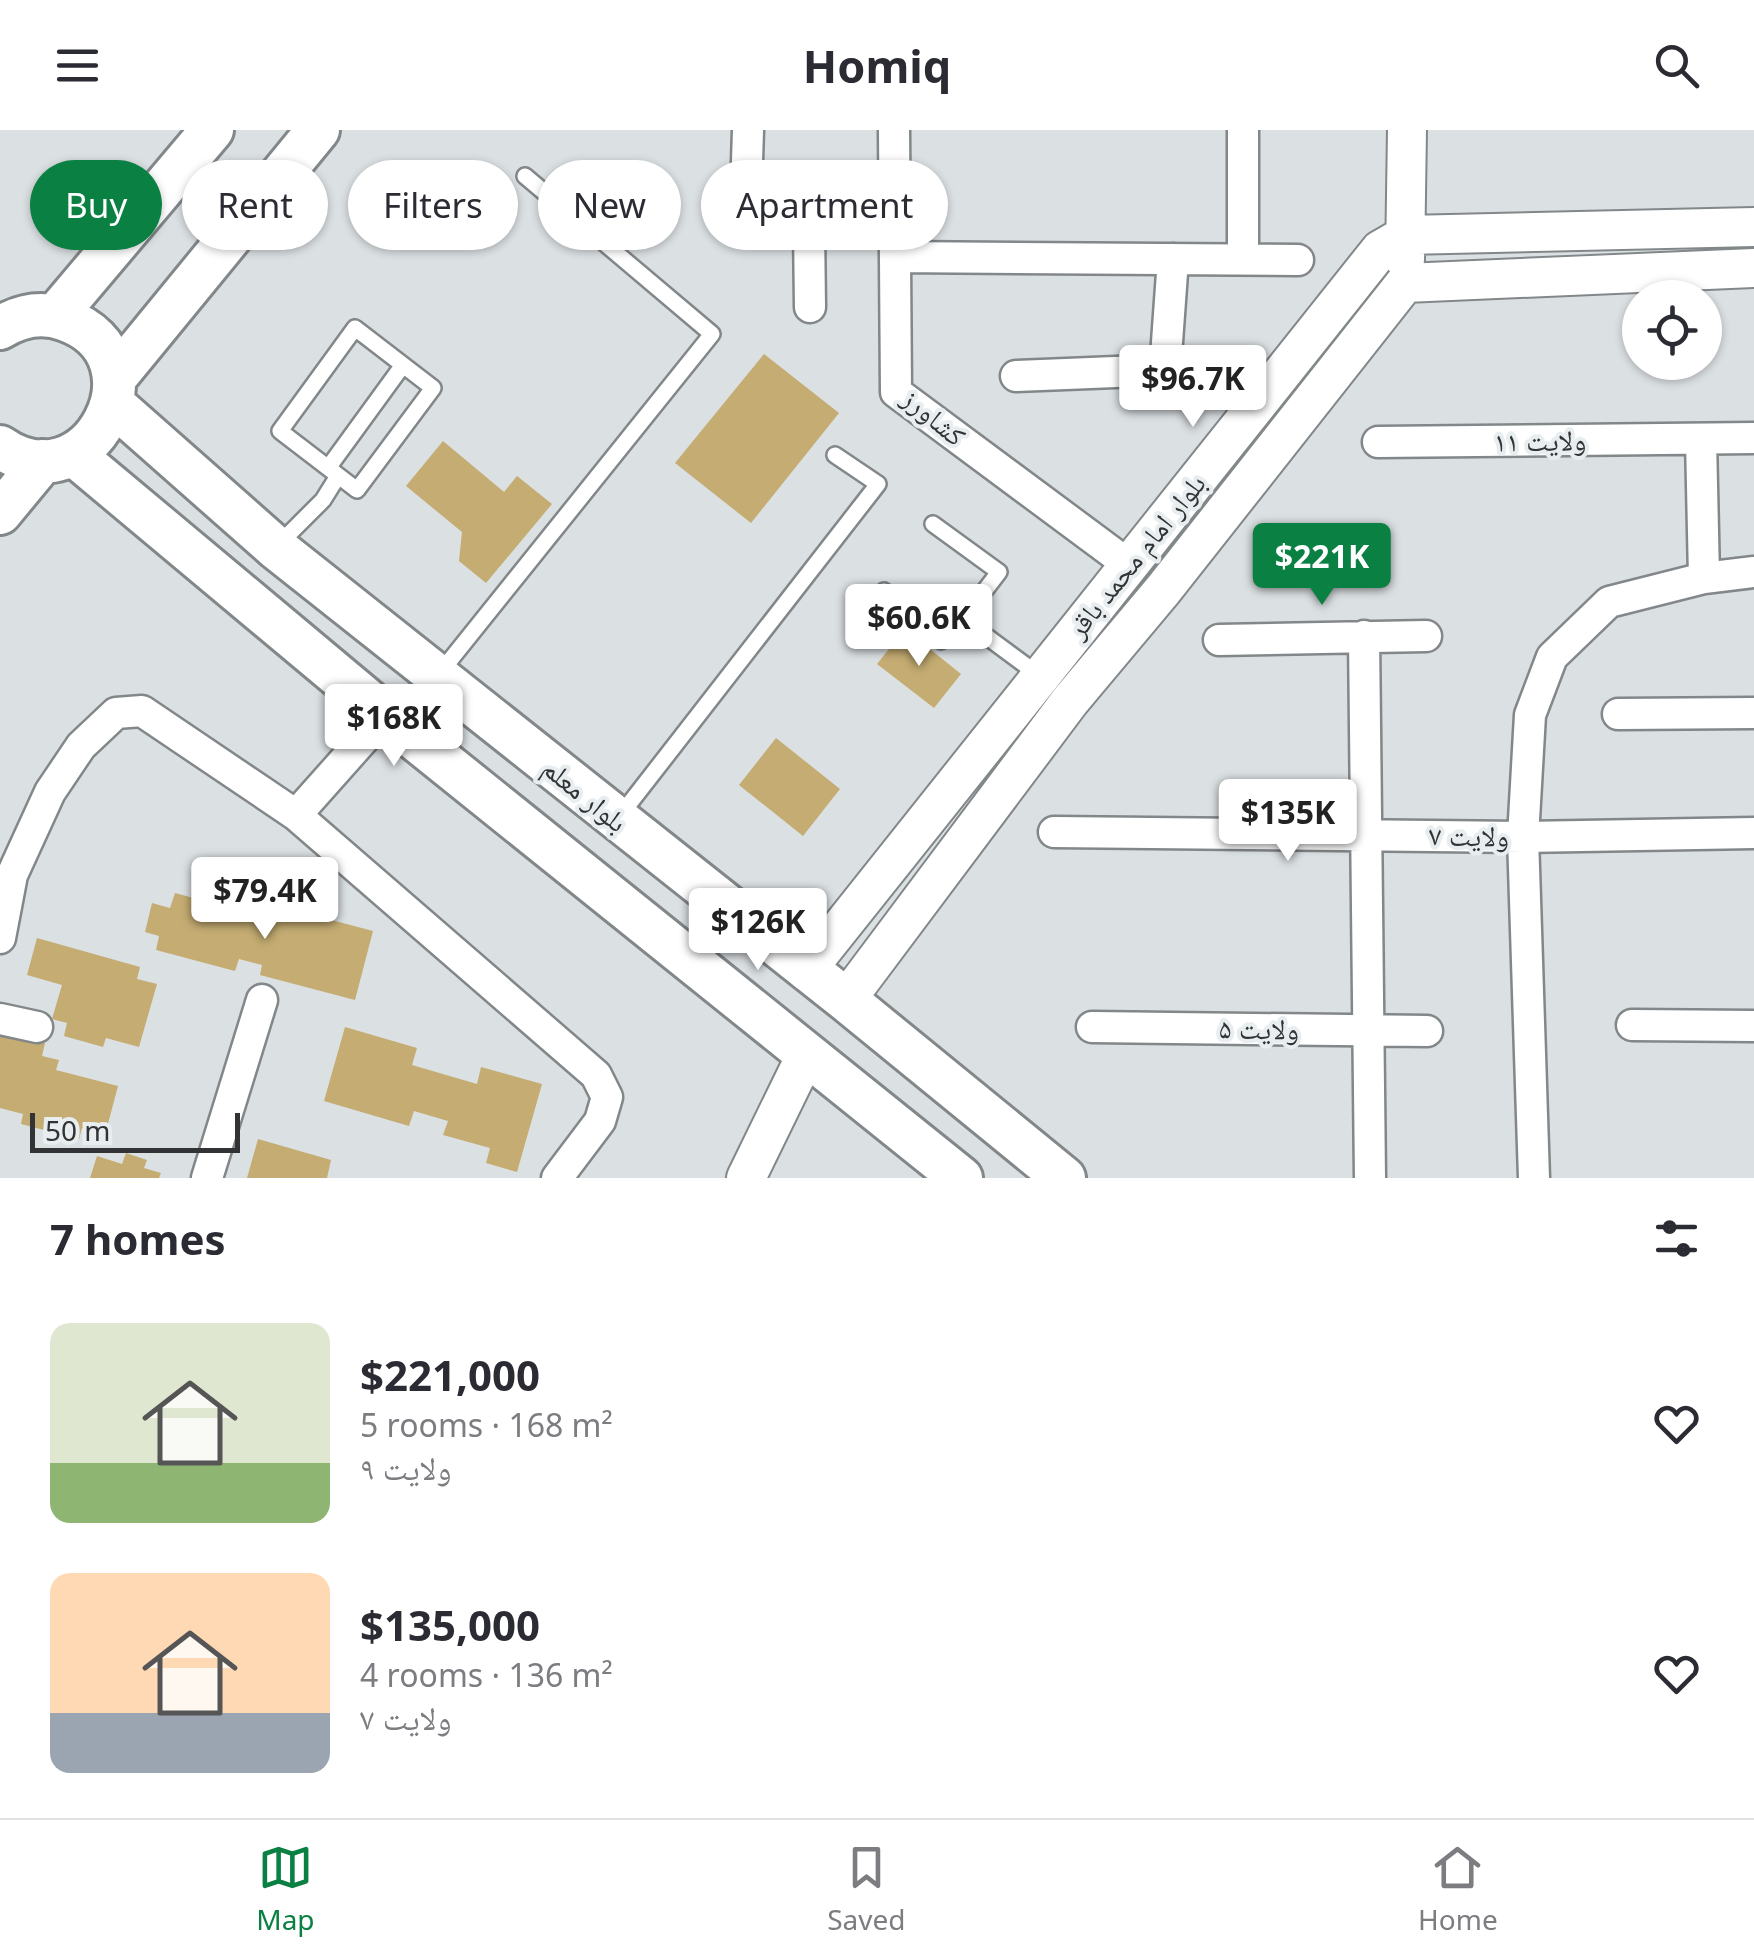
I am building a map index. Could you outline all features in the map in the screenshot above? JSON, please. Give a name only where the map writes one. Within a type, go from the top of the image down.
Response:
[{"type":"main road","points":[[56,316],[212,130]]},
{"type":"main road","points":[[0,513],[58,457],[91,442],[105,424],[114,392],[318,130]]},
{"type":"main road","points":[[3,321],[33,314],[56,316],[77,324],[95,338],[108,357],[114,392]]},
{"type":"main road","name":"بلوار معلم","points":[[114,392],[276,548],[1064,1178]]},
{"type":"main road","points":[[0,447],[27,459],[58,457],[961,1178]]},
{"type":"main road","points":[[767,1020],[806,971]]},
{"type":"main road","points":[[807,1053],[846,1000]]},
{"type":"street","points":[[748,130],[746,223],[809,228],[810,307]]},
{"type":"street","name":"کشاورز","points":[[894,130],[896,392],[1129,564]]},
{"type":"street","points":[[1243,130],[1243,260]]},
{"type":"street","points":[[1407,130],[1405,282],[1754,268]]},
{"type":"street","points":[[1406,235],[1754,227]]},
{"type":"street","name":"بلوار امام محمد باقر","points":[[806,971],[1380,250],[1406,235]]},
{"type":"street","points":[[895,258],[1298,260]]},
{"type":"street","points":[[1016,376],[1165,370],[1173,259]]},
{"type":"street","name":"بلوار امام محمد باقر","points":[[846,1000],[1070,701],[1176,575],[1405,282]]},
{"type":"street","name":"ولایت ۱۱","points":[[1378,442],[1754,438]]},
{"type":"street","points":[[1701,439],[1704,578]]},
{"type":"street","points":[[1534,1178],[1523,837],[1530,715],[1552,657],[1609,602],[1704,578],[1754,572]]},
{"type":"street","points":[[1364,636],[1370,1178]]},
{"type":"street","points":[[1219,640],[1426,636]]},
{"type":"street","points":[[0,938],[12,875],[50,792],[81,746],[116,713],[142,712],[296,816],[596,1075],[607,1097],[600,1121],[557,1178]]},
{"type":"street","points":[[1618,714],[1754,713]]},
{"type":"street","points":[[296,816],[385,715]]},
{"type":"street","name":"ولایت ۷","points":[[1054,832],[1523,837],[1754,833]]},
{"type":"street","points":[[207,1178],[262,1000]]},
{"type":"street","points":[[0,1019],[36,1028]]},
{"type":"street","points":[[1632,1025],[1754,1026]]},
{"type":"street","name":"ولایت ۵","points":[[1092,1027],[1427,1031]]},
{"type":"street","points":[[746,1178],[807,1053]]},
{"type":"lane","points":[[437,677],[712,334],[525,176]]},
{"type":"lane","points":[[355,328],[433,388],[356,490],[333,472],[280,431],[355,328]]},
{"type":"lane","points":[[276,548],[322,500],[333,472],[403,365]]},
{"type":"lane","points":[[617,820],[878,484],[836,455]]},
{"type":"lane","points":[[884,590],[941,642],[963,620],[998,572],[933,524]]},
{"type":"lane","points":[[963,620],[1040,676]]},
{"type":"building","points":[[764,354],[839,413],[751,523],[675,463]]},
{"type":"building","points":[[443,441],[504,492],[517,476],[552,504],[486,583],[459,561],[462,532],[406,486]]},
{"type":"building","points":[[905,629],[961,674],[934,708],[877,664]]},
{"type":"building","points":[[776,738],[840,789],[803,836],[739,785]]},
{"type":"building","points":[[175,893],[227,907],[230,896],[251,902],[249,911],[280,919],[282,907],[373,931],[355,1000],[260,975],[262,965],[239,959],[235,971],[156,950],[159,936],[145,932],[152,903],[170,908]]},
{"type":"building","points":[[37,938],[140,967],[137,979],[157,984],[139,1047],[106,1038],[103,1047],[64,1036],[67,1023],[52,1019],[62,985],[27,975]]},
{"type":"building","points":[[345,1027],[417,1048],[412,1065],[477,1084],[481,1067],[542,1084],[517,1172],[486,1163],[490,1148],[443,1135],[448,1121],[414,1111],[409,1126],[324,1101]]},
{"type":"building","points":[[0,1032],[45,1043],[42,1056],[59,1060],[56,1070],[118,1086],[105,1135],[82,1128],[79,1139],[21,1124],[23,1114],[0,1108]]},
{"type":"building","points":[[258,1139],[331,1160],[327,1178],[247,1178]]},
{"type":"building","points":[[126,1153],[147,1160],[144,1168],[161,1173],[159,1178],[90,1178],[97,1156],[122,1164]]}]
